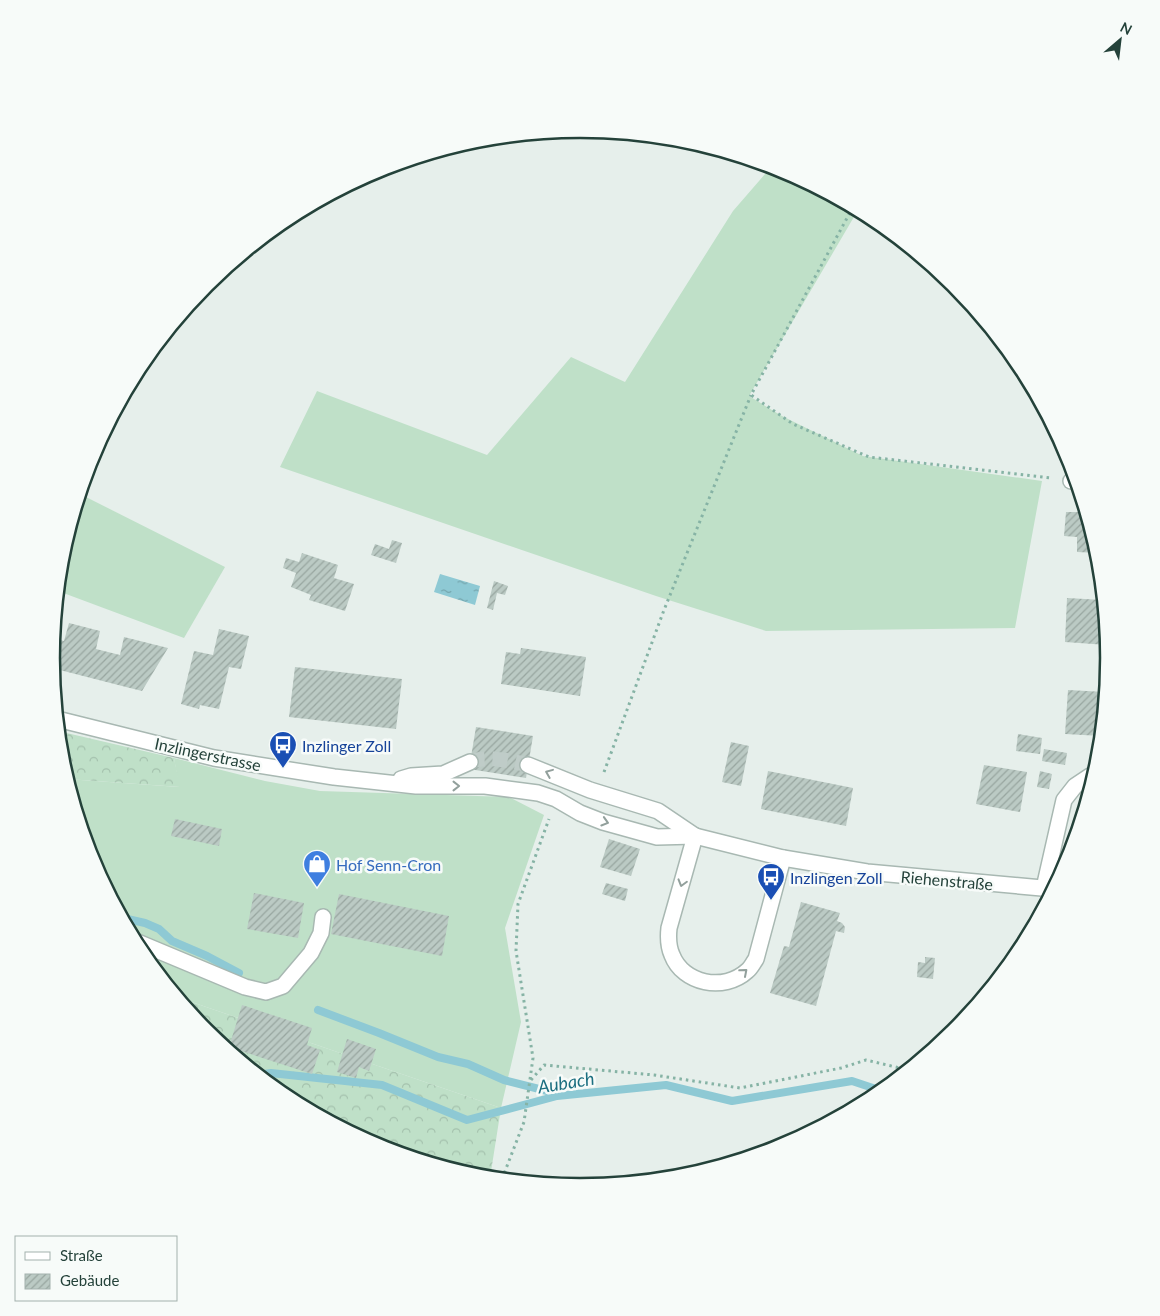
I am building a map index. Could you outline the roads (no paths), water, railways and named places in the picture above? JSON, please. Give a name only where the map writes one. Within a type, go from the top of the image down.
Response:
[{"type":"street","name":"Inzlingerstrasse","points":[[63,720],[214,758],[334,777],[416,786],[485,786],[538,793],[559,800]]},
{"type":"street","name":"Inzlingerstrasse","points":[[390,782],[411,776],[443,774],[470,762]]},
{"type":"street","name":"Riehenstraße","points":[[528,765],[569,782],[658,811],[696,836]]},
{"type":"street","points":[[1051,877],[1064,800],[1074,786],[1085,779]]},
{"type":"street","points":[[580,813],[593,790]]},
{"type":"street","name":"Riehenstraße","points":[[559,800],[580,813],[603,822],[657,837],[696,836],[783,858],[867,872],[1046,889]]},
{"type":"street","points":[[696,836],[669,928],[668,942],[672,956],[681,969],[692,978],[707,983],[721,984],[736,979],[748,971],[756,959],[783,858]]},
{"type":"street","points":[[148,946],[245,987],[266,992],[283,986],[311,952],[321,932],[323,917]]},
{"type":"water","points":[[440,574],[480,586],[475,605],[434,592]]},
{"type":"waterway","points":[[131,920],[159,929],[172,941],[207,956],[239,973]]},
{"type":"waterway","points":[[318,1010],[438,1057],[468,1064],[504,1080],[559,1094]]},
{"type":"waterway","name":"Aubach","points":[[267,1074],[382,1085],[467,1120],[557,1096],[666,1085],[732,1101],[852,1081],[872,1088]]},
{"type":"tunnel","points":[[470,762],[491,759],[528,765]]},
{"type":"place","name":"Inzlinger Zoll","points":[[283,769]]},
{"type":"place","name":"Hof Senn-Cron","points":[[317,888]]},
{"type":"place","name":"Inzlingen Zoll","points":[[771,901]]}]
